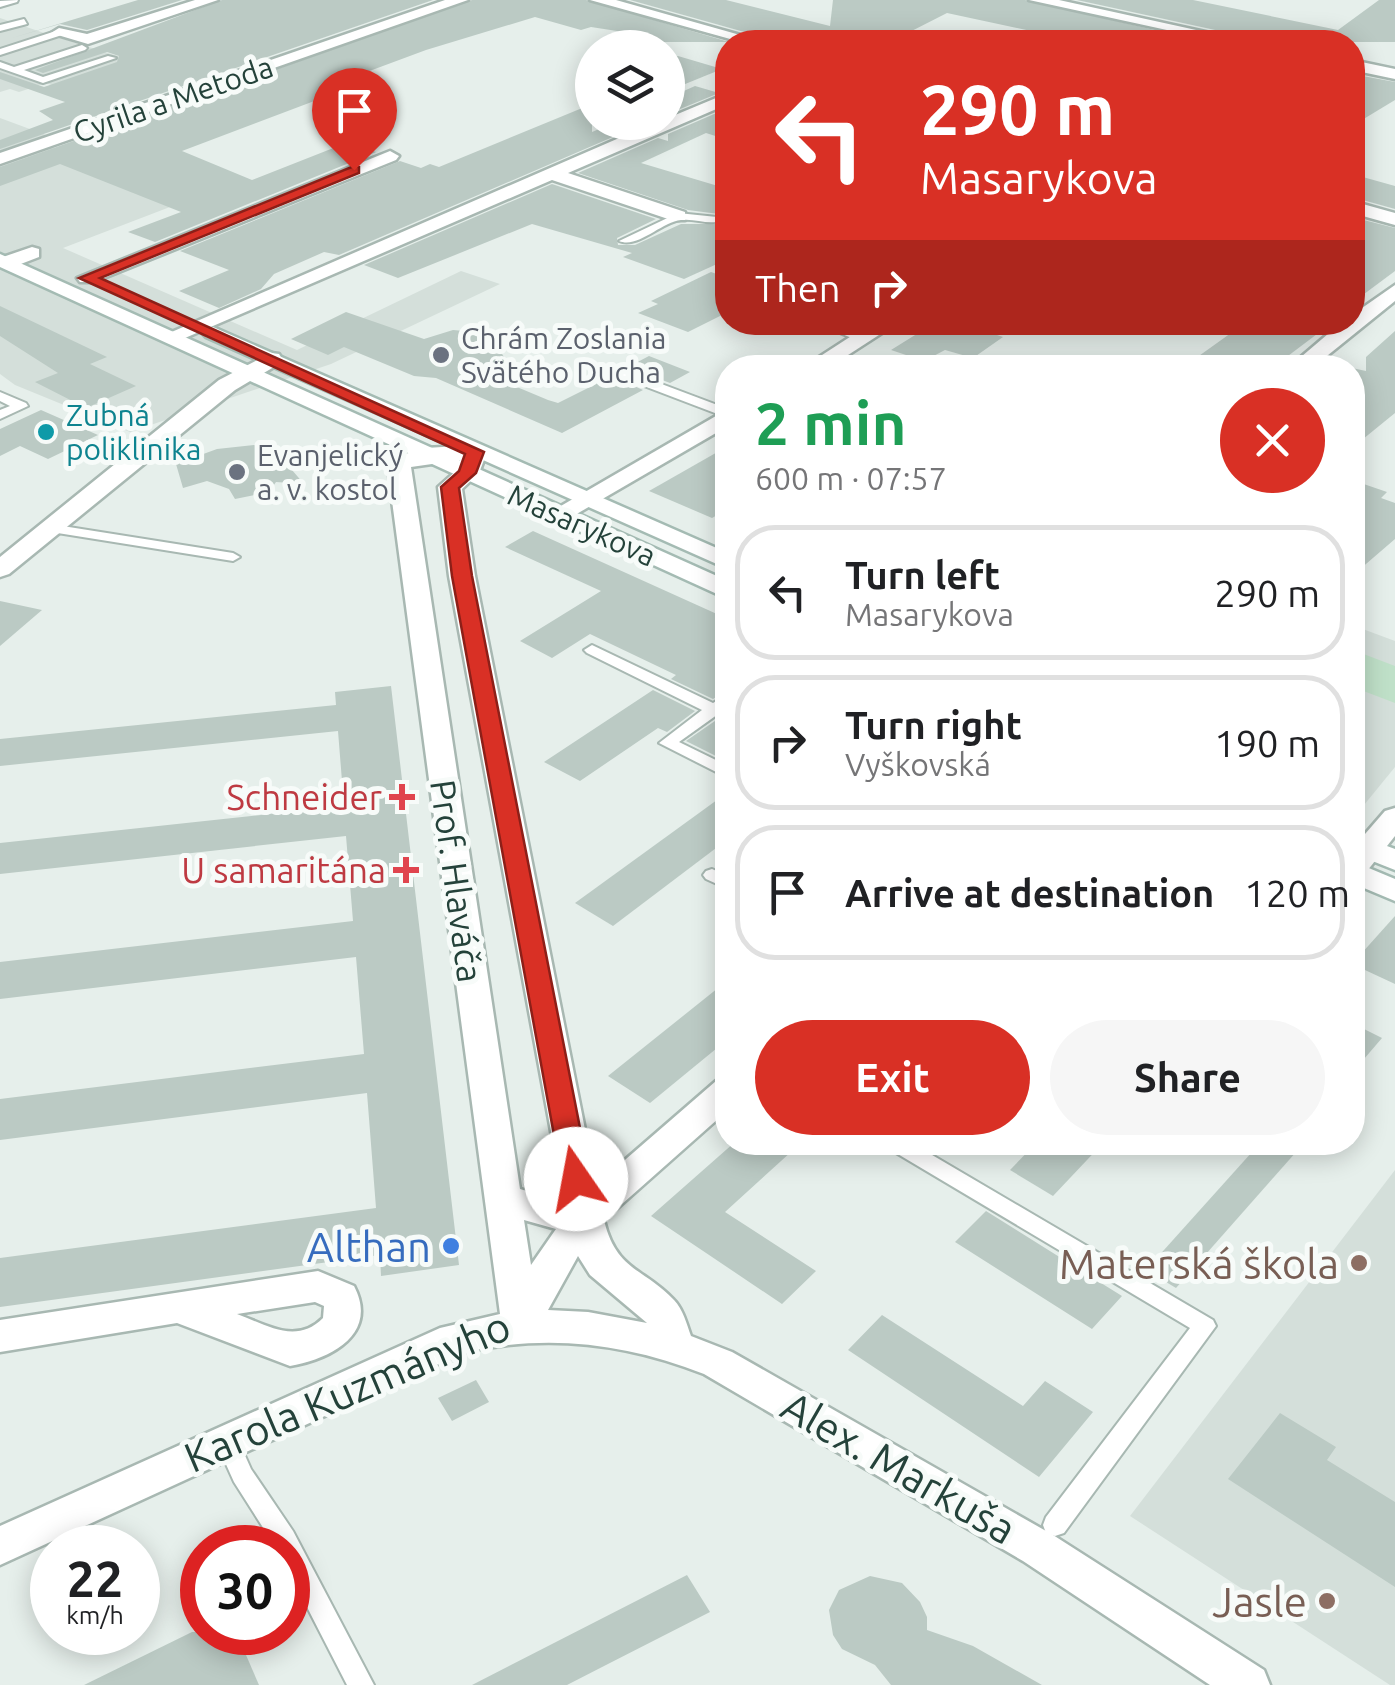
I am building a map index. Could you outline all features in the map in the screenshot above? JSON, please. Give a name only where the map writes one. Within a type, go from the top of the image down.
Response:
[{"type":"street","points":[[59,33],[88,38],[210,0]]},
{"type":"street","name":"Cyrila a Metoda","points":[[0,159],[460,0]]},
{"type":"street","points":[[598,0],[715,31]]},
{"type":"street","points":[[1037,0],[1184,30]]},
{"type":"street","points":[[1365,68],[1395,74]]},
{"type":"street","points":[[171,336],[715,104]]},
{"type":"street","points":[[87,278],[390,156]]},
{"type":"street","points":[[551,174],[678,216]]},
{"type":"street","points":[[1365,211],[1395,219]]},
{"type":"street","name":"Masarykova","points":[[0,239],[271,358],[471,462],[559,514],[715,584]]},
{"type":"street","points":[[3,261],[32,253]]},
{"type":"street","name":"Masarykova","points":[[3,261],[246,370],[405,452],[471,462],[584,499],[715,556]]},
{"type":"street","points":[[1365,314],[1395,290]]},
{"type":"street","points":[[834,355],[868,335]]},
{"type":"street","points":[[1314,355],[1339,335]]},
{"type":"street","points":[[2,565],[246,370],[271,358]]},
{"type":"street","points":[[559,514],[715,423]]},
{"type":"street","name":"Prof. Hlaváča","points":[[405,452],[414,580],[521,1326]]},
{"type":"street","name":"Prof. Hlaváča","points":[[471,462],[450,487],[462,576],[584,1216],[592,1248],[603,1266],[662,1312],[675,1344]]},
{"type":"street","points":[[414,580],[462,576]]},
{"type":"street","points":[[1365,857],[1395,818]]},
{"type":"street","points":[[1365,859],[1395,890]]},
{"type":"street","name":"Karola Kuzmányho","points":[[0,1546],[454,1339],[521,1326],[547,1271],[584,1216],[715,1101]]},
{"type":"street","points":[[500,1196],[535,1211],[567,1218],[584,1216]]},
{"type":"street","points":[[0,1336],[181,1309]]},
{"type":"street","name":"Alex. Markuša","points":[[521,1326],[610,1330],[675,1344],[718,1364],[1038,1548],[1248,1685]]},
{"type":"lane","points":[[0,4],[14,0]]},
{"type":"lane","points":[[0,28],[24,22]]},
{"type":"lane","points":[[0,52],[59,33]]},
{"type":"lane","points":[[14,70],[82,48]]},
{"type":"lane","points":[[0,65],[43,80],[110,58]]},
{"type":"lane","points":[[625,241],[678,216],[715,220]]},
{"type":"lane","points":[[855,335],[863,338]]},
{"type":"lane","points":[[620,372],[715,410]]},
{"type":"lane","points":[[0,396],[21,406],[0,415]]},
{"type":"lane","points":[[50,528],[234,557]]},
{"type":"lane","points":[[592,650],[715,702]]},
{"type":"lane","points":[[715,708],[667,743],[715,767]]},
{"type":"lane","points":[[915,1155],[1204,1326],[1055,1525]]},
{"type":"lane","points":[[227,1440],[242,1475],[284,1538],[362,1685]]},
{"type":"shaded area","points":[[0,18],[134,61],[57,87],[46,83],[19,92],[0,92]]},
{"type":"shaded area","points":[[0,118],[46,135],[55,153],[183,202],[63,248],[297,350],[461,271],[500,284],[331,364],[130,432],[15,385],[0,374]]},
{"type":"shaded area","points":[[1365,630],[1395,641],[1395,767],[1365,804]]},
{"type":"shaded area","name":"Jasle","points":[[1395,1170],[1395,1685],[1390,1685],[1130,1516]]},
{"type":"green space","points":[[1365,655],[1395,666],[1395,703],[1365,692]]},
{"type":"building","points":[[138,0],[182,0],[87,30],[60,24],[12,38]]},
{"type":"building","points":[[222,0],[433,0],[0,149],[0,140],[53,120],[39,111],[65,102],[0,79],[0,72],[44,87],[117,62],[119,56],[107,52],[43,73],[35,70]]},
{"type":"building","points":[[472,0],[586,0],[715,38],[715,42],[685,42],[685,30],[581,30],[535,17],[426,50],[356,76],[370,80],[182,151],[252,180],[341,145],[376,152],[155,242],[128,232],[181,212],[60,164],[0,186],[0,167]]},
{"type":"building","points":[[630,0],[726,0],[830,26],[833,0],[1025,0],[1155,30],[1026,30],[947,13],[914,30],[737,30]]},
{"type":"building","points":[[1077,0],[1193,0],[1338,30],[1215,30]]},
{"type":"building","points":[[1379,0],[1395,0],[1395,42],[1365,42],[1365,30],[1338,30]]},
{"type":"building","points":[[685,58],[715,67],[715,72],[685,84]]},
{"type":"building","points":[[1365,76],[1395,82],[1395,100],[1365,118]]},
{"type":"building","points":[[695,86],[715,95],[685,107],[685,90]]},
{"type":"building","points":[[575,111],[575,140],[606,140],[339,255],[324,252],[274,274],[261,289],[219,308],[179,291],[229,270],[180,251],[400,161],[421,168],[430,164],[439,167]]},
{"type":"building","points":[[715,114],[715,136],[706,133],[641,163],[715,185],[715,213],[688,210],[578,173],[653,140],[685,140],[685,127]]},
{"type":"building","points":[[1365,178],[1395,186],[1395,209],[1365,201]]},
{"type":"building","points":[[552,184],[656,219],[617,238],[618,245],[635,245],[681,224],[715,224],[715,265],[684,279],[623,257],[632,253],[532,224],[398,278],[364,265]]},
{"type":"building","points":[[1365,220],[1395,228],[1395,271],[1365,293]]},
{"type":"building","points":[[715,273],[715,318],[688,332],[638,313],[658,304],[651,301]]},
{"type":"building","points":[[0,306],[107,357],[90,364],[136,386],[86,408],[35,382],[58,373],[0,336]]},
{"type":"building","points":[[346,312],[424,339],[453,330],[489,333],[509,365],[488,375],[558,403],[612,376],[643,390],[562,433],[436,378],[414,376],[344,347],[328,355],[291,339]]},
{"type":"building","points":[[1395,331],[1395,413],[1365,437],[1365,371],[1366,357]]},
{"type":"building","points":[[915,335],[1003,337],[977,355],[945,350],[935,355],[906,355],[891,350]]},
{"type":"building","points":[[1228,335],[1316,335],[1289,355],[1200,355]]},
{"type":"building","points":[[649,356],[690,372],[670,383],[628,367]]},
{"type":"building","name":"Zubná poliklinika","points":[[41,410],[98,435],[48,459],[20,446],[0,456],[0,429]]},
{"type":"building","name":"Evanjelický a. v. kostol","points":[[254,445],[274,449],[304,484],[276,482],[269,492],[235,499],[229,489],[207,481],[183,488],[176,464],[217,449]]},
{"type":"building","points":[[715,453],[715,516],[649,491]]},
{"type":"building","points":[[1365,484],[1387,492],[1381,498],[1395,503],[1395,539],[1365,565]]},
{"type":"building","points":[[533,531],[715,613],[715,698],[671,679],[676,675],[590,634],[552,658],[520,641],[601,591],[505,547]]},
{"type":"building","points":[[0,601],[42,610],[0,646]]},
{"type":"building","points":[[391,686],[459,1265],[381,1276],[380,1255],[0,1307],[0,1258],[376,1208],[367,1093],[0,1140],[0,1099],[364,1054],[356,957],[0,999],[0,962],[353,921],[346,836],[0,874],[0,843],[344,806],[338,731],[0,766],[0,739],[336,705],[335,692]]},
{"type":"building","points":[[653,690],[695,711],[667,732],[658,728],[580,781],[544,762]]},
{"type":"building","points":[[715,721],[715,756],[686,741]]},
{"type":"building","points":[[715,801],[715,849],[613,926],[575,903]]},
{"type":"building","points":[[1395,916],[1395,984],[1365,970],[1365,949]]},
{"type":"building","points":[[715,990],[715,1050],[650,1103],[608,1076]]},
{"type":"building","points":[[1365,1030],[1382,1038],[1365,1058]]},
{"type":"building","points":[[720,1155],[788,1155],[725,1212],[816,1271],[782,1304],[651,1216]]},
{"type":"building","points":[[1024,1155],[1092,1155],[1053,1196],[1010,1170]]},
{"type":"building","points":[[1249,1155],[1293,1155],[1176,1288],[1146,1270]]},
{"type":"building","points":[[986,1211],[1122,1296],[1092,1329],[955,1242]]},
{"type":"building","points":[[882,1315],[1023,1406],[1045,1381],[1093,1412],[1039,1477],[848,1350]]},
{"type":"building","points":[[476,1380],[489,1402],[452,1421],[438,1398]]},
{"type":"building","points":[[1280,1413],[1336,1447],[1327,1460],[1395,1502],[1395,1587],[1228,1479]]},
{"type":"building","points":[[687,1575],[710,1612],[567,1685],[472,1685]]},
{"type":"building","points":[[870,1576],[902,1583],[920,1602],[927,1617],[927,1630],[973,1646],[1042,1685],[891,1685],[875,1665],[842,1649],[833,1635],[829,1610],[839,1590]]},
{"type":"building","points":[[180,1638],[180,1655],[246,1655],[259,1685],[84,1685],[145,1655],[160,1655],[160,1648]]},
{"type":"place","name":"Chrám Zoslania Svätého Ducha","points":[[441,355]]},
{"type":"place","name":"Zubná poliklinika","points":[[46,432]]},
{"type":"place","name":"Evanjelický a. v. kostol","points":[[237,472]]},
{"type":"place","name":"Schneider","points":[[402,797]]},
{"type":"place","name":"U samaritána","points":[[406,870]]},
{"type":"place","name":"Althan","points":[[451,1246]]},
{"type":"place","name":"Materská škola","points":[[1359,1263]]},
{"type":"place","name":"Jasle","points":[[1327,1601]]},
{"type":"route","points":[[354,170],[87,278],[475,452],[467,473],[450,487],[462,576],[576,1179]]}]
